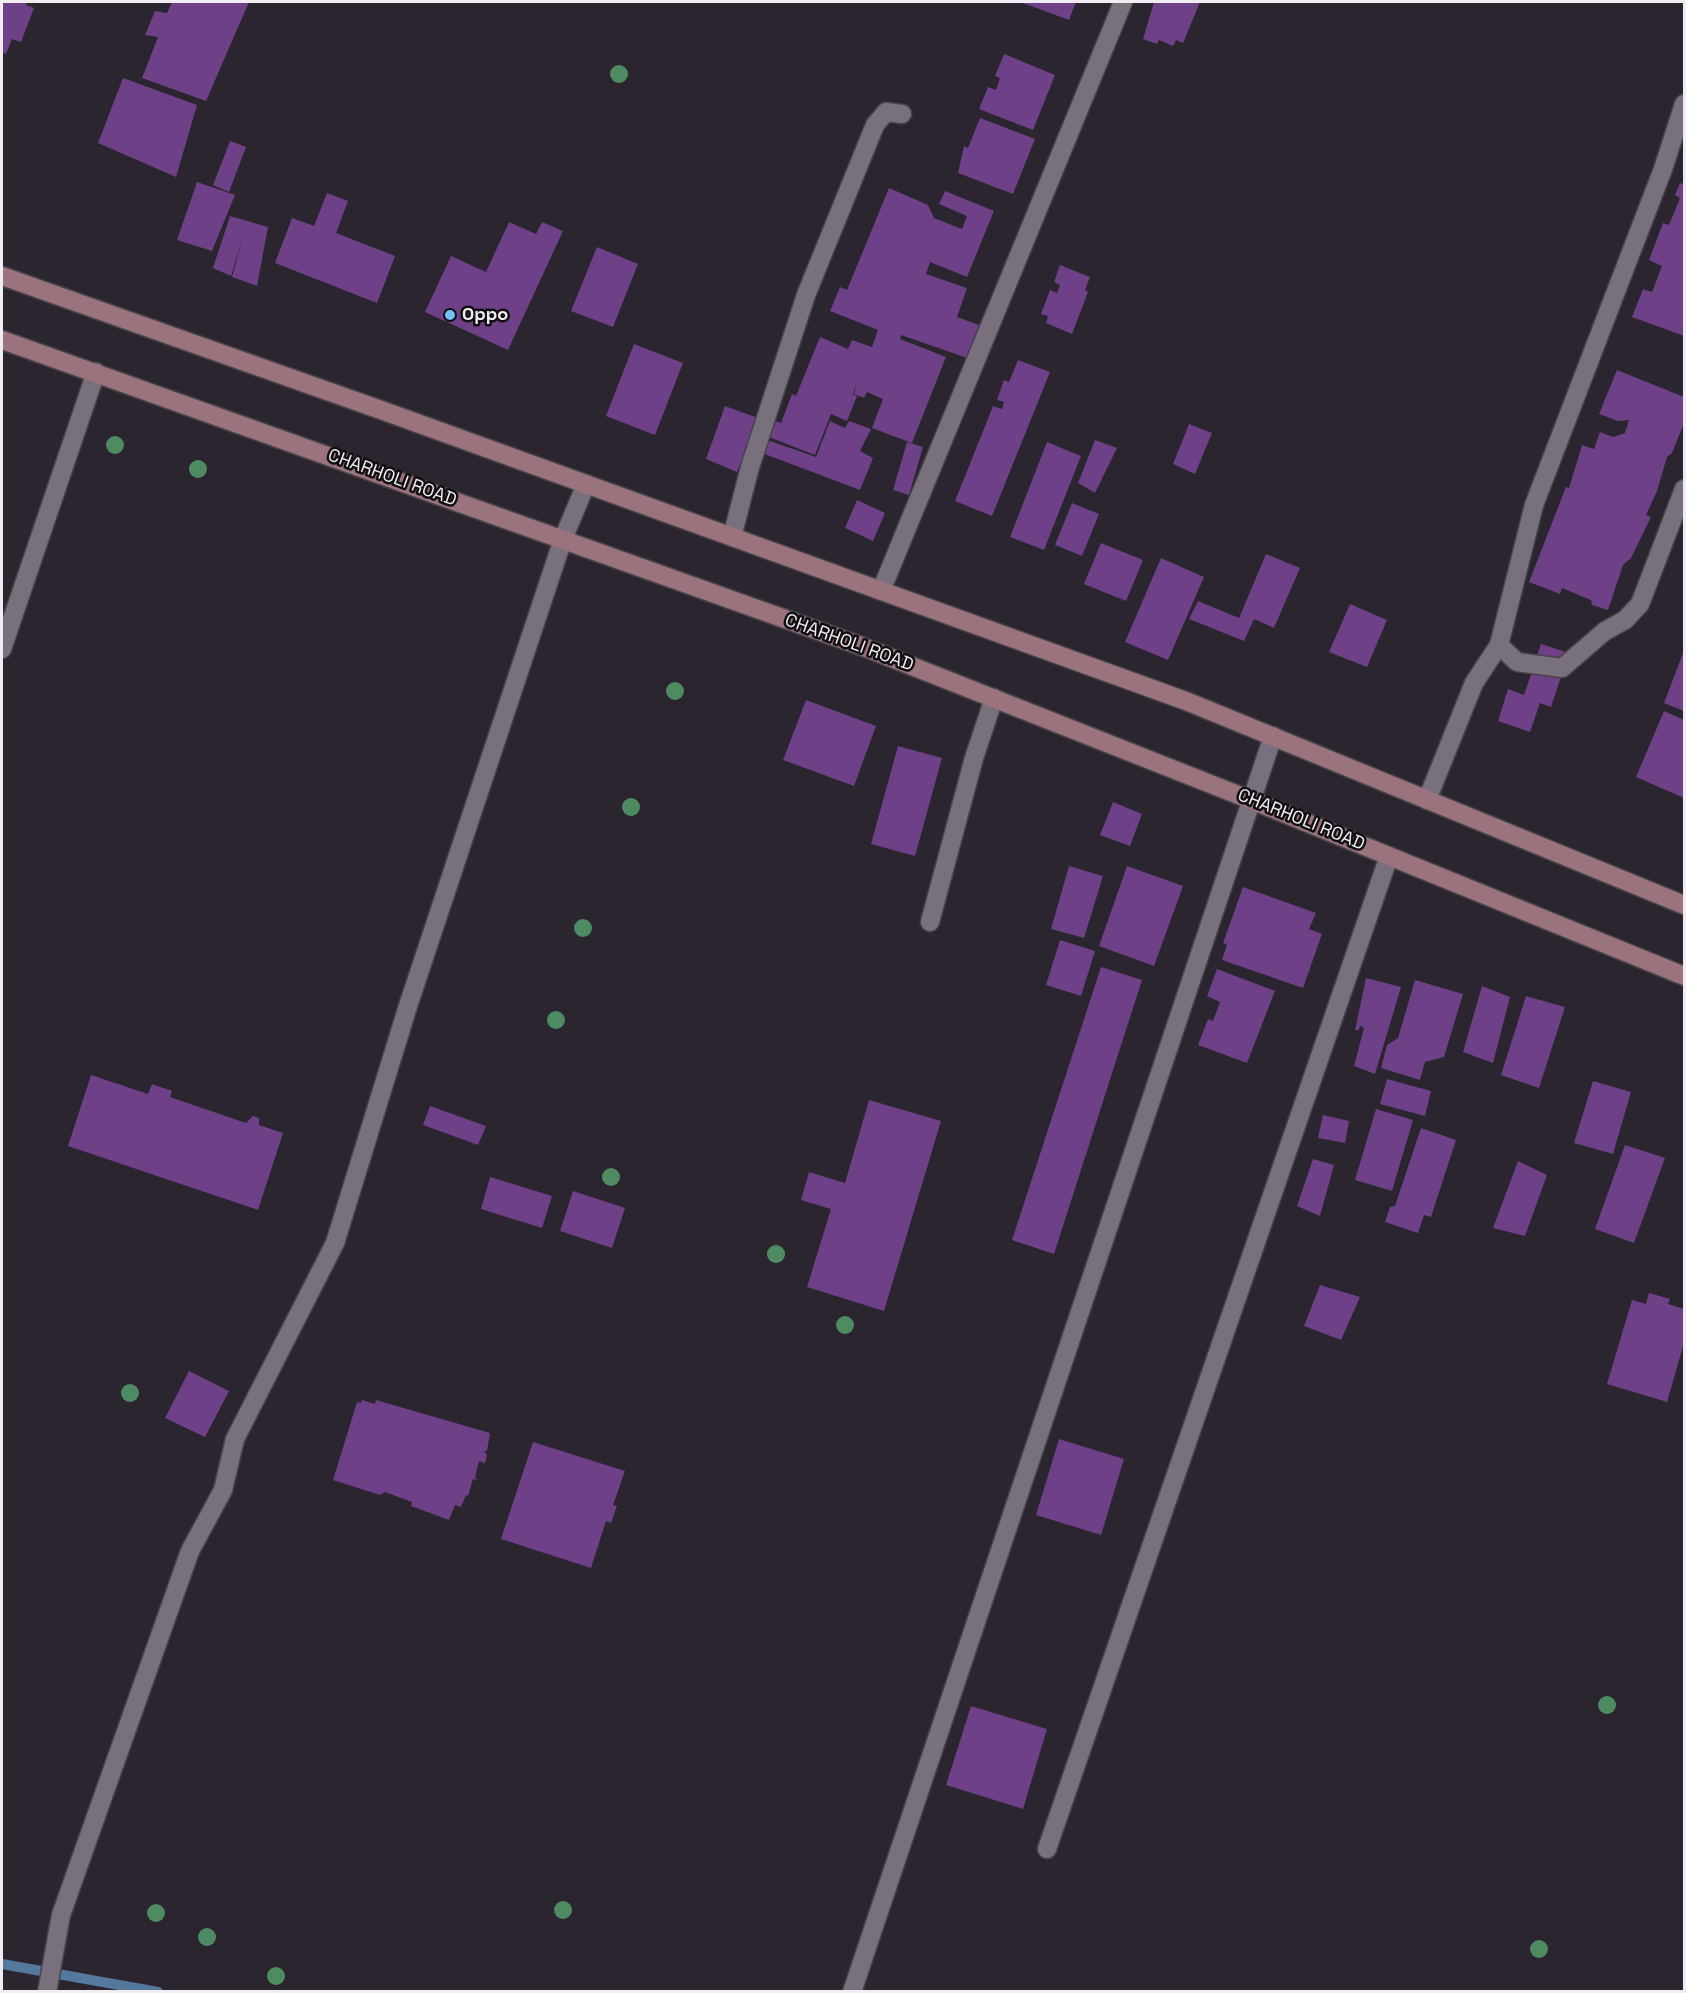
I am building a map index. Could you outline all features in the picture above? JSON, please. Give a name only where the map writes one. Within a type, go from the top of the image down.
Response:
[{"type":"street","points":[[881,591],[1123,2]]},
{"type":"street","points":[[1427,800],[1474,683],[1499,645],[1534,506],[1663,169],[1684,104]]},
{"type":"street","points":[[732,537],[750,467],[806,295],[875,125],[886,111],[902,114]]},
{"type":"street","points":[[2,276],[1186,701],[1684,905]]},
{"type":"street","name":"CHARHOLI ROAD","points":[[2,340],[861,646],[1251,800],[1684,976]]},
{"type":"street","points":[[2,649],[96,372]]},
{"type":"street","points":[[47,1992],[61,1915],[190,1551],[223,1490],[235,1439],[335,1243],[408,1006],[563,539],[586,484]]},
{"type":"street","points":[[1499,645],[1517,662],[1562,668],[1605,631],[1625,620],[1640,604],[1684,489]]},
{"type":"street","points":[[930,922],[974,758],[994,698]]},
{"type":"street","points":[[852,1992],[1273,736]]},
{"type":"street","points":[[1047,1849],[1389,856]]},
{"type":"building","points":[[2,2],[27,2],[26,5],[34,8],[21,42],[12,39],[6,54],[2,52]]},
{"type":"building","points":[[172,2],[249,2],[206,101],[142,78],[158,37],[145,35],[155,11],[167,13]]},
{"type":"building","points":[[1020,2],[1076,2],[1069,20]]},
{"type":"building","points":[[1154,2],[1200,2],[1183,43],[1176,40],[1173,46],[1159,40],[1157,44],[1143,39]]},
{"type":"building","points":[[1004,54],[1055,75],[1033,130],[979,109],[988,87],[996,90],[1000,78],[995,76]]},
{"type":"building","points":[[123,78],[197,105],[176,177],[98,143]]},
{"type":"building","points":[[980,118],[1035,139],[1013,194],[958,173],[964,146],[968,148]]},
{"type":"building","points":[[230,141],[246,147],[229,192],[213,185]]},
{"type":"building","points":[[197,182],[235,195],[212,251],[177,240]]},
{"type":"building","points":[[1680,183],[1684,185],[1684,336],[1632,317],[1643,289],[1652,292],[1662,266],[1649,260],[1663,223],[1669,225],[1680,198],[1675,195]]},
{"type":"building","points":[[889,188],[928,205],[934,218],[962,229],[967,216],[939,204],[945,191],[994,211],[967,277],[930,262],[926,274],[967,288],[957,317],[982,326],[970,359],[901,335],[900,339],[946,357],[912,443],[872,428],[883,399],[867,392],[864,398],[854,394],[857,382],[853,394],[848,392],[857,396],[847,421],[831,414],[815,455],[769,437],[775,421],[781,423],[792,394],[796,396],[820,337],[848,349],[852,340],[872,347],[878,330],[830,311],[840,287],[847,290]]},
{"type":"building","points":[[327,193],[348,201],[336,233],[395,256],[377,303],[275,263],[292,218],[314,226]]},
{"type":"building","points":[[230,216],[268,227],[257,286],[232,277],[242,240],[231,276],[213,268]]},
{"type":"building","points":[[509,222],[536,234],[542,222],[563,231],[508,350],[425,312],[451,256],[486,272]]},
{"type":"building","points":[[597,247],[638,264],[613,327],[571,311]]},
{"type":"building","points":[[1060,265],[1090,277],[1085,290],[1088,292],[1072,334],[1046,323],[1048,316],[1041,314],[1050,290],[1057,293],[1060,285],[1054,282]]},
{"type":"building","points":[[634,344],[683,363],[655,435],[606,416]]},
{"type":"building","points":[[1018,360],[1050,372],[992,516],[955,501],[993,406],[1002,409],[1004,402],[997,400],[1004,380],[1009,382]]},
{"type":"building","points":[[1617,370],[1684,397],[1684,423],[1672,453],[1667,457],[1657,491],[1646,515],[1651,517],[1631,558],[1623,565],[1608,610],[1592,605],[1591,600],[1562,588],[1560,594],[1529,582],[1566,487],[1569,488],[1582,445],[1594,449],[1600,432],[1613,437],[1625,433],[1629,420],[1618,421],[1599,414]]},
{"type":"building","points":[[725,406],[758,418],[737,472],[706,459]]},
{"type":"building","points":[[830,421],[845,428],[849,421],[871,429],[860,451],[873,458],[860,490],[762,453],[767,440],[816,457]]},
{"type":"building","points":[[1189,424],[1212,433],[1195,474],[1173,464]]},
{"type":"building","points":[[1095,440],[1117,448],[1095,493],[1078,483]]},
{"type":"building","points":[[907,442],[923,447],[909,495],[893,490]]},
{"type":"building","points":[[1047,442],[1081,456],[1044,550],[1010,537]]},
{"type":"building","points":[[857,500],[885,513],[873,541],[845,528]]},
{"type":"building","points":[[1072,503],[1099,514],[1082,556],[1055,545]]},
{"type":"building","points":[[1101,543],[1143,560],[1126,601],[1084,584]]},
{"type":"building","points":[[1266,554],[1300,568],[1274,628],[1254,619],[1244,641],[1189,619],[1198,601],[1239,618]]},
{"type":"building","points":[[1161,558],[1204,577],[1168,660],[1125,642]]},
{"type":"building","points":[[1350,604],[1387,620],[1367,667],[1329,652]]},
{"type":"building","points":[[1541,644],[1569,653],[1551,707],[1540,703],[1530,732],[1498,721],[1508,689],[1524,695]]},
{"type":"building","points":[[1684,654],[1684,711],[1664,703]]},
{"type":"building","points":[[806,700],[876,726],[854,786],[783,760]]},
{"type":"building","points":[[1664,711],[1684,720],[1684,798],[1636,777]]},
{"type":"building","points":[[898,746],[942,758],[915,856],[871,844]]},
{"type":"building","points":[[1113,802],[1142,814],[1130,846],[1100,835]]},
{"type":"building","points":[[1069,866],[1103,876],[1084,938],[1051,929]]},
{"type":"building","points":[[1127,866],[1183,886],[1154,966],[1099,946]]},
{"type":"building","points":[[1243,887],[1316,913],[1309,929],[1322,934],[1303,988],[1222,960],[1227,945],[1223,943]]},
{"type":"building","points":[[1060,940],[1095,951],[1081,996],[1046,985]]},
{"type":"building","points":[[1101,967],[1142,980],[1054,1254],[1012,1240]]},
{"type":"building","points":[[1217,969],[1275,991],[1247,1063],[1198,1045],[1208,1019],[1213,1021],[1220,1002],[1207,996]]},
{"type":"building","points":[[1366,978],[1401,987],[1375,1074],[1354,1066],[1364,1028],[1360,1026],[1359,1030],[1355,1030]]},
{"type":"building","points":[[1415,980],[1463,994],[1444,1057],[1425,1062],[1420,1080],[1381,1068],[1387,1045],[1398,1038]]},
{"type":"building","points":[[1482,986],[1510,997],[1493,1063],[1463,1052]]},
{"type":"building","points":[[1526,996],[1565,1007],[1539,1088],[1501,1075]]},
{"type":"building","points":[[91,1075],[148,1094],[152,1084],[172,1091],[170,1097],[246,1123],[253,1116],[259,1118],[259,1125],[283,1133],[258,1210],[68,1146]]},
{"type":"building","points":[[1387,1079],[1431,1091],[1425,1116],[1380,1104]]},
{"type":"building","points":[[1593,1081],[1631,1092],[1613,1154],[1574,1143]]},
{"type":"building","points":[[869,1100],[941,1121],[884,1311],[807,1287],[831,1209],[801,1200],[809,1172],[845,1183]]},
{"type":"building","points":[[430,1106],[486,1126],[478,1145],[423,1125]]},
{"type":"building","points":[[1376,1109],[1413,1120],[1392,1191],[1355,1180]]},
{"type":"building","points":[[1323,1115],[1349,1121],[1345,1143],[1318,1138]]},
{"type":"building","points":[[1421,1128],[1456,1140],[1431,1217],[1424,1215],[1418,1233],[1385,1222],[1390,1207],[1395,1206]]},
{"type":"building","points":[[1625,1145],[1665,1158],[1634,1243],[1595,1229]]},
{"type":"building","points":[[1313,1159],[1334,1165],[1320,1216],[1297,1206]]},
{"type":"building","points":[[1518,1161],[1547,1175],[1525,1236],[1493,1228]]},
{"type":"building","points":[[490,1177],[552,1196],[542,1228],[481,1209]]},
{"type":"building","points":[[573,1191],[625,1208],[612,1248],[560,1231]]},
{"type":"building","points":[[1320,1285],[1360,1297],[1341,1340],[1304,1326]]},
{"type":"building","points":[[1649,1293],[1670,1299],[1668,1304],[1684,1309],[1684,1343],[1667,1402],[1607,1384],[1632,1300],[1646,1304]]},
{"type":"building","points":[[189,1371],[229,1391],[205,1437],[165,1418]]},
{"type":"building","points":[[362,1400],[375,1404],[376,1400],[490,1433],[487,1451],[484,1451],[487,1455],[485,1463],[479,1461],[475,1477],[477,1480],[473,1479],[468,1496],[466,1495],[461,1507],[455,1505],[449,1520],[411,1506],[412,1502],[385,1492],[380,1495],[333,1480],[357,1402],[361,1403]]},
{"type":"building","points":[[1059,1439],[1124,1459],[1101,1535],[1036,1515]]},
{"type":"building","points":[[533,1442],[625,1471],[613,1505],[617,1506],[611,1523],[606,1521],[591,1568],[501,1539]]},
{"type":"building","points":[[971,1706],[1047,1729],[1023,1809],[946,1785]]},
{"type":"waterway","points":[[2,1964],[158,1992]]},
{"type":"place","name":"Oppo","points":[[450,315]]}]
